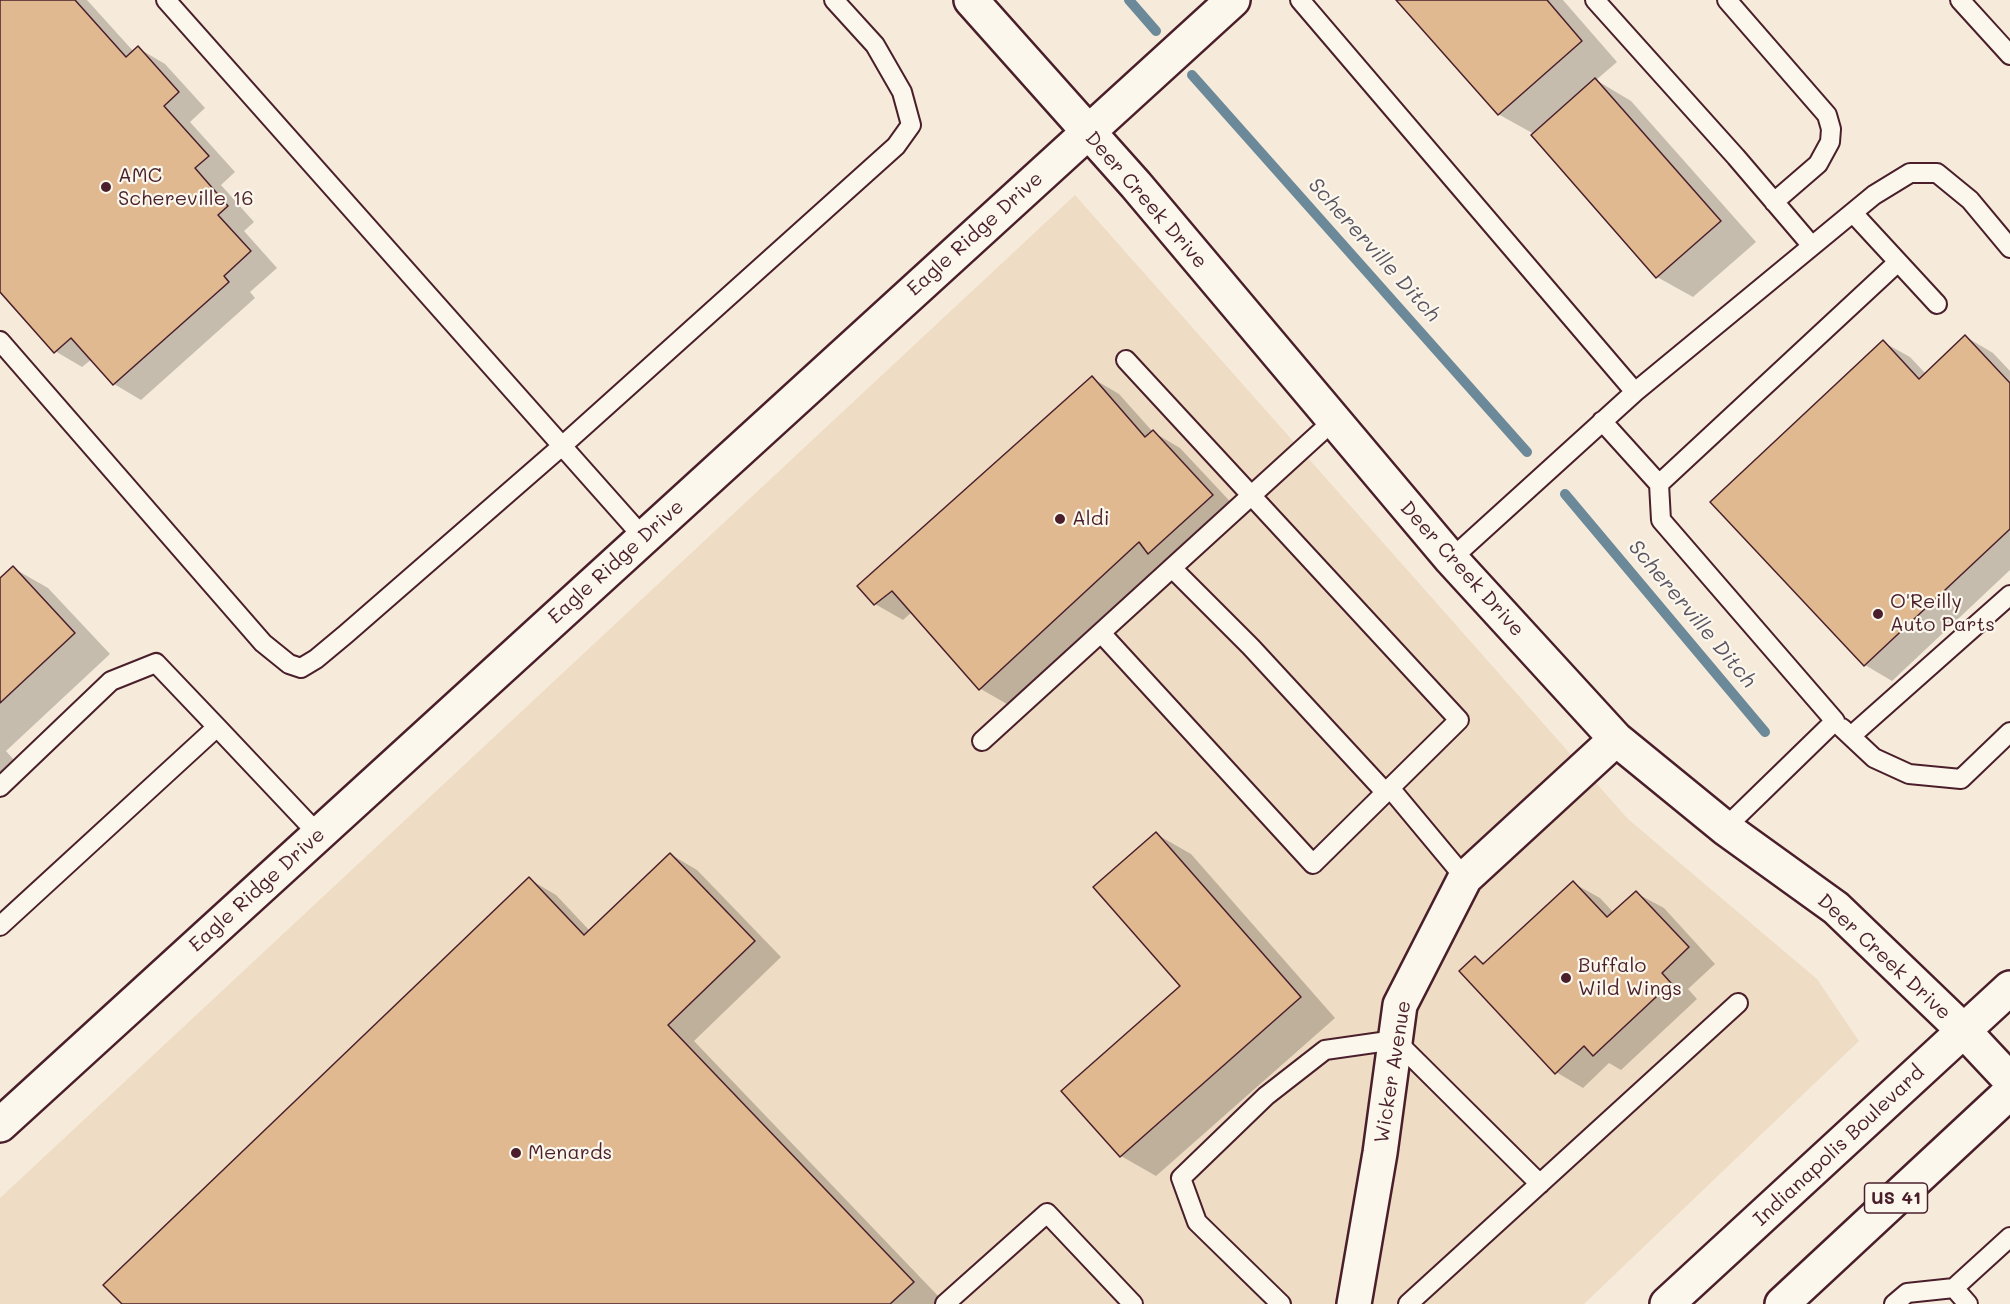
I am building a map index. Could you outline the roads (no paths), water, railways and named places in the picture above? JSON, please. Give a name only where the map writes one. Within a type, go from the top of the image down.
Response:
[{"type":"main road","name":"Deer Creek Drive","points":[[971,0],[1136,185],[1451,560],[1616,739],[1725,828],[1836,908],[1964,1031],[2010,1080]]},
{"type":"main road","name":"Eagle Ridge Drive","points":[[0,1125],[1233,0]]},
{"type":"main road","name":"Wicker Avenue","points":[[1354,1304],[1380,1153],[1400,1005],[1465,878],[1616,739]]},
{"type":"main road","name":"Indianapolis Boulevard","points":[[1667,1304],[2010,988]]},
{"type":"main road","name":"US 41","points":[[1782,1304],[2010,1092]]},
{"type":"lane","points":[[166,0],[643,537]]},
{"type":"lane","points":[[0,341],[263,644],[289,664],[301,668],[339,640],[562,446],[896,146],[911,125],[902,92],[875,45],[834,0]]},
{"type":"lane","points":[[1300,0],[1635,392]]},
{"type":"lane","points":[[1594,0],[1812,246]]},
{"type":"lane","points":[[1727,0],[1827,115],[1831,129],[1830,142],[1818,164],[1774,202]]},
{"type":"lane","points":[[1960,0],[2010,55]]},
{"type":"lane","points":[[1451,560],[1635,392],[1874,195],[1910,173],[1937,173],[1970,200],[2010,248]]},
{"type":"lane","points":[[1853,213],[1937,303]]},
{"type":"lane","points":[[1659,484],[1898,262]]},
{"type":"lane","points":[[1101,633],[1313,864],[1459,720],[1126,360]]},
{"type":"lane","points":[[982,741],[1333,421]]},
{"type":"lane","points":[[1602,421],[1659,484],[1661,520],[1835,721],[1874,758],[1909,774],[1961,779],[2010,732]]},
{"type":"lane","points":[[1172,568],[1251,646],[1388,790],[1465,878]]},
{"type":"lane","points":[[1851,736],[2010,595]]},
{"type":"lane","points":[[0,787],[111,681],[156,663],[318,834]]},
{"type":"lane","points":[[1725,828],[1835,721]]},
{"type":"lane","points":[[0,926],[217,726]]},
{"type":"lane","points":[[1408,1304],[1737,1004]]},
{"type":"lane","points":[[1281,1304],[1197,1222],[1181,1178],[1266,1096],[1325,1050],[1395,1040],[1540,1184]]},
{"type":"lane","points":[[945,1304],[1047,1213],[1133,1304]]},
{"type":"lane","points":[[1900,1298],[1954,1288],[2010,1237]]},
{"type":"lane","points":[[1954,1288],[1968,1304]]},
{"type":"waterway","name":"Schererville Ditch","points":[[1129,0],[1156,31]]},
{"type":"waterway","name":"Schererville Ditch","points":[[1192,75],[1527,452]]},
{"type":"waterway","name":"Schererville Ditch","points":[[1565,494],[1765,732]]},
{"type":"place","name":"AMC Schereville 16","points":[[106,187]]},
{"type":"place","name":"Aldi","points":[[1060,519]]},
{"type":"place","name":"O'Reilly Auto Parts","points":[[1878,614]]},
{"type":"place","name":"Buffalo Wild Wings","points":[[1566,978]]},
{"type":"place","name":"Menards","points":[[516,1153]]}]
